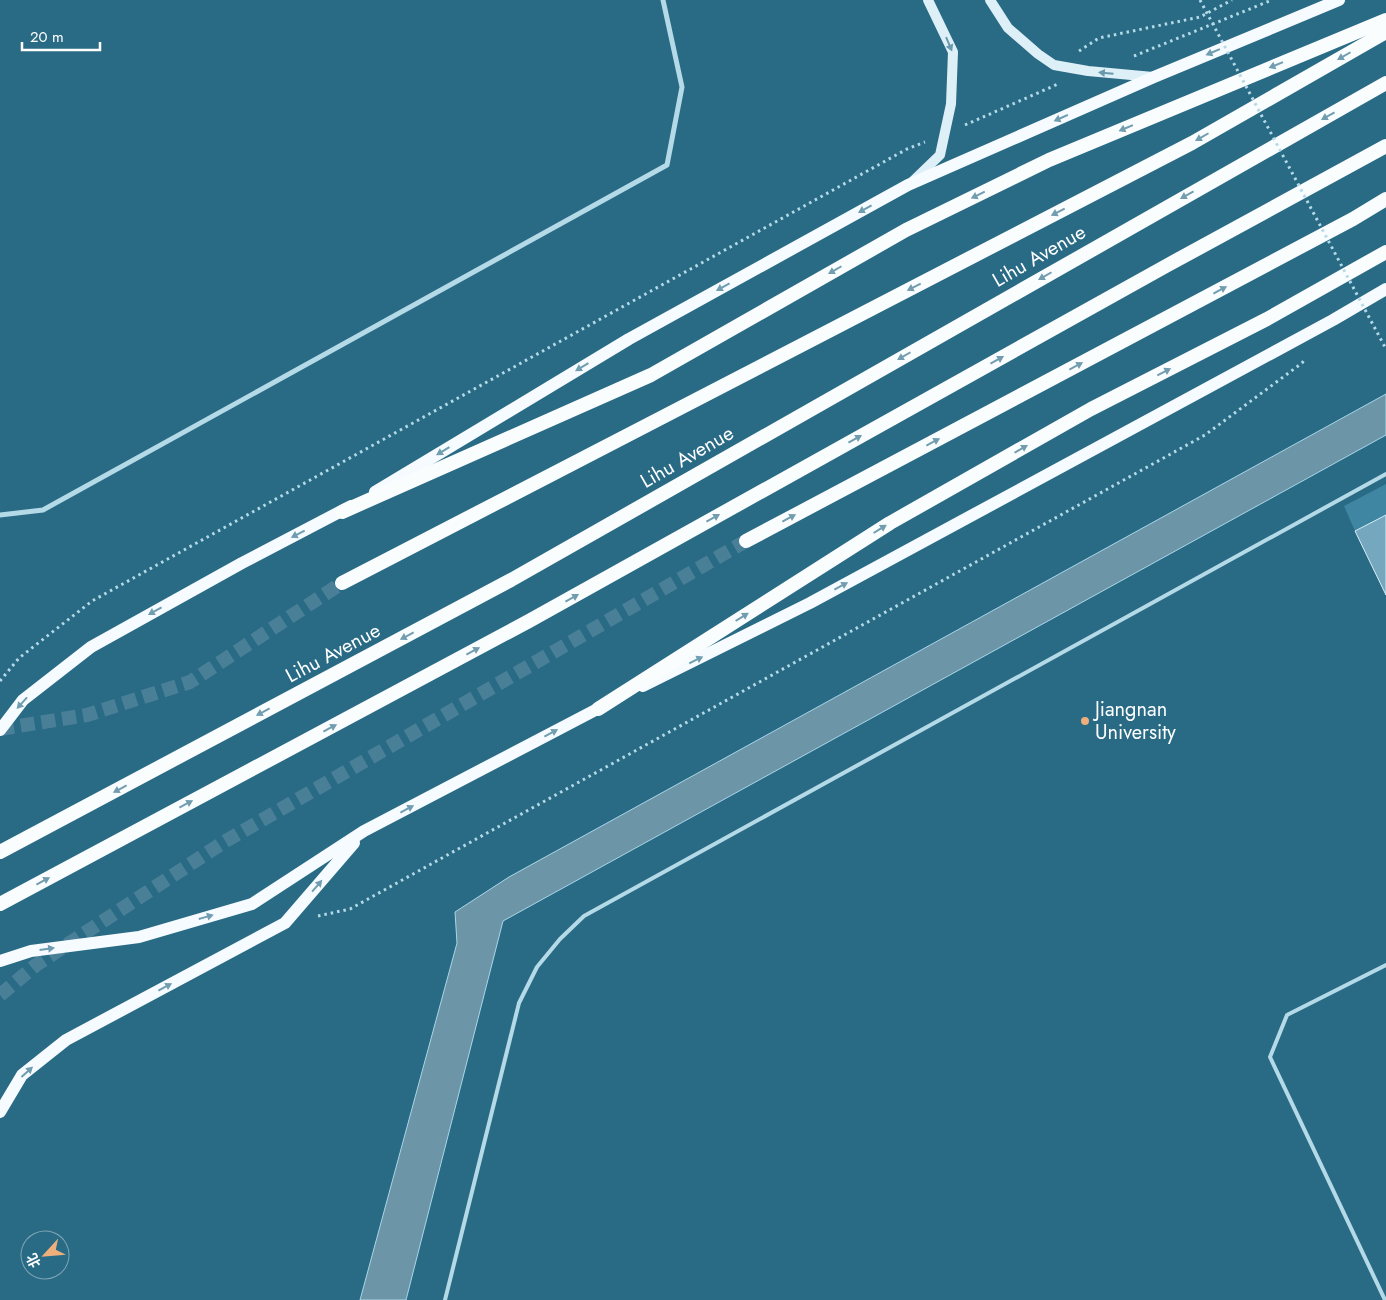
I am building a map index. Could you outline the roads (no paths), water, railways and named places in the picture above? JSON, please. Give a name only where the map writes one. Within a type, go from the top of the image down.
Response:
[{"type":"highway","points":[[342,512],[651,375],[906,230],[1049,160],[1386,20]]},
{"type":"highway","points":[[342,583],[1192,143],[1386,32]]},
{"type":"highway","name":"Lihu Avenue","points":[[0,852],[512,580],[1386,83]]},
{"type":"highway","points":[[0,904],[529,621],[1148,276],[1386,146]]},
{"type":"highway","points":[[746,541],[1353,219],[1386,199]]},
{"type":"highway","points":[[598,708],[890,523],[1091,409],[1267,319],[1386,252]]},
{"type":"main road","points":[[908,185],[940,155],[951,104],[953,52],[928,0]]},
{"type":"main road","points":[[990,0],[1008,28],[1054,65],[1088,71],[1154,77]]},
{"type":"main road","points":[[0,730],[24,700],[92,647],[242,563],[342,512],[628,339],[908,185],[1154,77],[1339,0]]},
{"type":"main road","points":[[0,961],[31,951],[139,937],[252,904],[364,831],[598,708],[810,603],[1386,289]]},
{"type":"main road","points":[[0,1112],[22,1075],[66,1040],[285,923],[364,831]]},
{"type":"street","points":[[0,515],[43,510],[667,165],[682,87],[663,0]]},
{"type":"lane","points":[[445,1300],[519,1003],[537,968],[560,939],[584,916],[1386,474]]},
{"type":"lane","points":[[1385,1300],[1270,1057],[1287,1015],[1386,965]]},
{"type":"tunnel","points":[[0,995],[36,965],[224,842],[746,541]]},
{"type":"tunnel","points":[[0,729],[87,715],[190,682],[342,583]]},
{"type":"place","name":"Jiangnan University","points":[[1085,721]]}]
